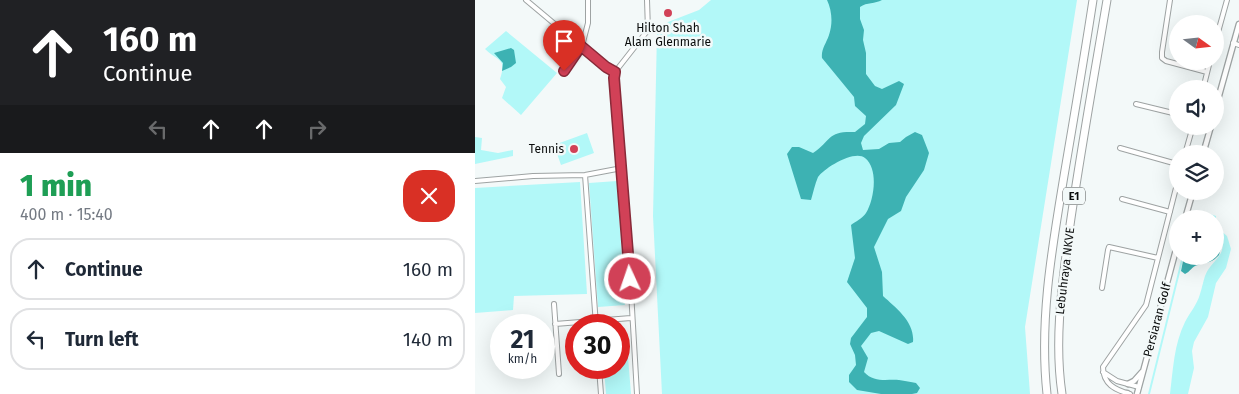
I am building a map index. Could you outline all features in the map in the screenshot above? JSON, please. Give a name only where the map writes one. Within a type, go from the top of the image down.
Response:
[{"type":"highway","name":"Lebuhraya NKVE","points":[[1047,394],[1043,333],[1046,305],[1057,216],[1093,0]]},
{"type":"highway","name":"Lebuhraya NKVE","points":[[1062,394],[1058,355],[1061,291],[1073,202],[1107,0]]},
{"type":"street","points":[[526,0],[606,67],[615,72]]},
{"type":"street","points":[[564,71],[581,46],[588,23],[589,0]]},
{"type":"street","points":[[637,394],[631,318],[628,240],[614,78],[615,72],[648,30],[647,0]]},
{"type":"street","points":[[1171,0],[1162,52],[1163,58],[1166,61],[1207,72],[1205,80]]},
{"type":"street","points":[[1223,15],[1227,0]]},
{"type":"street","points":[[1224,82],[1236,44],[1239,24]]},
{"type":"street","points":[[1136,104],[1169,112]]},
{"type":"street","points":[[1120,148],[1169,162]]},
{"type":"street","points":[[475,181],[533,176],[585,175],[622,168]]},
{"type":"street","points":[[585,175],[595,314]]},
{"type":"street","points":[[1122,199],[1169,212]]},
{"type":"street","points":[[1128,394],[1114,388],[1106,380],[1103,372],[1105,364],[1145,304],[1169,216]]},
{"type":"street","points":[[1102,288],[1109,247],[1158,258]]},
{"type":"street","name":"Persiaran Golf","points":[[1137,394],[1172,265]]},
{"type":"street","points":[[554,304],[554,314]]},
{"type":"street","points":[[559,374],[555,324],[565,324]]},
{"type":"street","points":[[1128,384],[1138,378],[1144,369]]},
{"type":"street","points":[[1103,372],[1117,381],[1139,387]]},
{"type":"street","points":[[600,379],[601,394]]},
{"type":"street","points":[[1114,388],[1117,381]]},
{"type":"shaded area","points":[[711,0],[1077,0],[1025,327],[1030,394],[662,394],[653,216],[657,32],[668,22],[699,10]]},
{"type":"shaded area","points":[[827,0],[882,0],[860,7],[860,19],[864,30],[866,74],[875,86],[882,89],[899,81],[904,84],[896,105],[864,136],[861,143],[863,150],[879,149],[889,143],[900,142],[915,132],[922,135],[929,153],[924,170],[906,197],[901,211],[888,219],[874,247],[882,272],[883,296],[908,322],[913,335],[913,342],[908,344],[879,331],[871,333],[861,346],[868,358],[864,372],[876,379],[916,383],[920,388],[917,393],[881,394],[857,390],[849,382],[849,375],[856,365],[855,355],[850,344],[851,338],[867,317],[867,308],[847,282],[855,258],[851,225],[865,215],[869,207],[873,193],[874,177],[869,163],[860,156],[840,161],[826,169],[818,177],[811,200],[801,199],[787,154],[792,147],[799,147],[813,153],[831,137],[839,133],[855,132],[865,124],[866,116],[855,106],[854,97],[822,58],[831,26],[831,13]]},
{"type":"shaded area","points":[[506,31],[557,73],[521,115],[502,98],[506,87],[500,79],[502,63],[485,49]]},
{"type":"shaded area","points":[[511,48],[514,50],[516,63],[502,71],[503,63],[494,53]]},
{"type":"shaded area","name":"Tennis","points":[[587,133],[594,153],[561,165],[554,145]]},
{"type":"shaded area","points":[[475,137],[482,138],[481,150],[498,153],[513,150],[513,156],[475,164]]},
{"type":"shaded area","points":[[617,181],[625,305],[598,307],[589,183]]},
{"type":"shaded area","points":[[580,182],[587,294],[514,296],[513,310],[475,313],[475,188]]},
{"type":"shaded area","points":[[1224,233],[1227,236],[1231,249],[1226,268],[1216,283],[1208,317],[1194,342],[1192,351],[1194,368],[1188,394],[1170,394],[1178,339],[1185,322],[1199,298],[1207,272],[1212,265],[1224,265]]},
{"type":"shaded area","points":[[1180,265],[1182,265],[1150,394],[1148,394]]},
{"type":"shaded area","points":[[1182,265],[1199,265],[1185,274],[1181,271]]},
{"type":"shaded area","points":[[605,379],[630,379],[631,394],[606,394]]},
{"type":"place","name":"Hilton Shah Alam Glenmarie","points":[[668,13]]},
{"type":"place","name":"Tennis","points":[[574,149]]},
{"type":"route","points":[[564,71],[581,46],[615,72],[630,279]]}]
